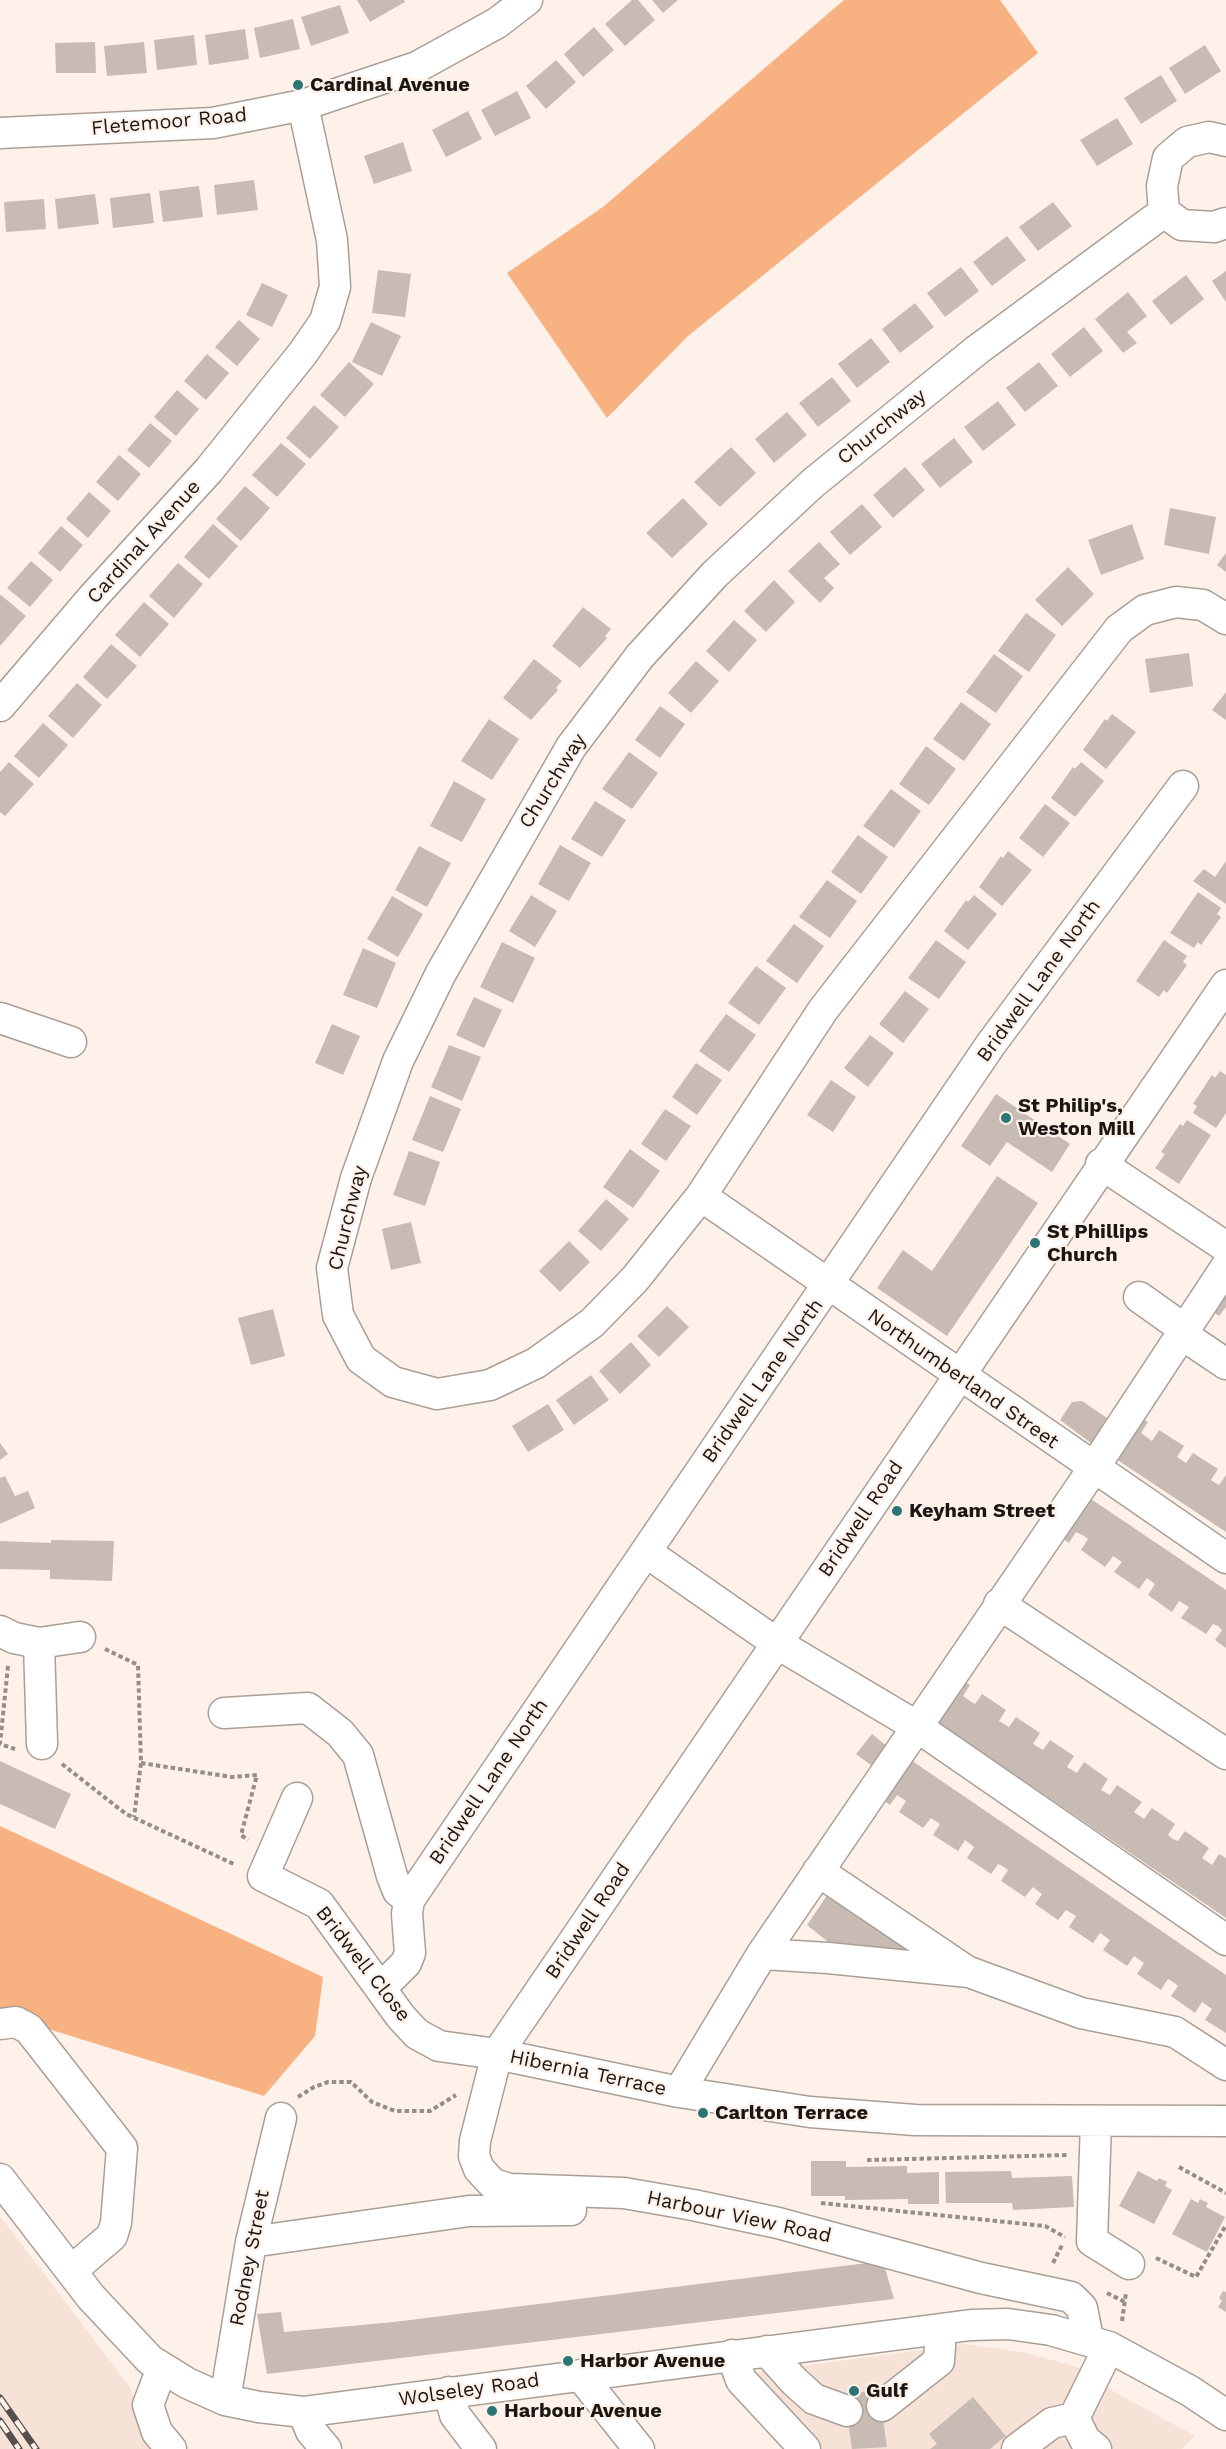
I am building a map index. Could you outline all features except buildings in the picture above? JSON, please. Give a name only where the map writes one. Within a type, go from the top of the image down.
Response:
[{"type":"street","name":"Fletemoor Road","points":[[0,133],[213,123],[303,105],[417,67],[497,23],[527,0]]},
{"type":"street","name":"Cardinal Avenue","points":[[0,706],[93,597],[208,470],[303,353],[325,321],[335,287],[332,240],[303,105]]},
{"type":"street","points":[[1226,141],[1209,136],[1187,142],[1168,158],[1162,186],[1164,212],[1182,225],[1214,227],[1226,223]]},
{"type":"street","name":"Churchway","points":[[1164,212],[977,350],[813,483],[715,574],[640,656],[571,747],[441,973],[398,1061],[356,1178],[332,1268],[338,1315],[361,1359],[393,1382],[437,1394],[490,1385],[536,1363],[592,1323],[635,1279],[701,1196],[823,1010],[1119,630],[1145,610],[1176,602],[1203,605],[1226,619]]},
{"type":"street","name":"Bridwell Lane North","points":[[409,1900],[992,1044],[1183,786]]},
{"type":"street","name":"Bridwell Road","points":[[492,2054],[778,1644],[1101,1164],[1226,985]]},
{"type":"street","points":[[0,1018],[71,1041]]},
{"type":"street","points":[[1101,1164],[1226,1247]]},
{"type":"street","name":"Northumberland Street","points":[[701,1196],[828,1286],[1226,1558]]},
{"type":"street","points":[[1226,1267],[1093,1468],[762,1954],[679,2092],[810,2112],[915,2120],[1226,2121]]},
{"type":"street","points":[[1138,1297],[1226,1364]]},
{"type":"street","points":[[646,1552],[778,1644],[916,1726],[1226,1940]]},
{"type":"street","points":[[999,1604],[1226,1754]]},
{"type":"street","points":[[0,1631],[14,1638],[39,1643],[81,1637]]},
{"type":"street","points":[[39,1643],[42,1744]]},
{"type":"street","points":[[224,1713],[308,1708],[340,1733],[358,1755],[392,1876],[398,1891],[409,1900],[407,1914],[410,1953],[406,1963],[381,1988]]},
{"type":"street","points":[[268,1865],[297,1798]]},
{"type":"street","name":"Bridwell Close","points":[[268,1865],[320,1904],[417,2034],[439,2046],[492,2054]]},
{"type":"street","points":[[818,1871],[969,1972],[1081,2013],[1175,2032],[1226,2065]]},
{"type":"street","points":[[762,1954],[969,1972]]},
{"type":"street","points":[[0,2024],[16,2022],[29,2029],[122,2148],[116,2223],[112,2236],[71,2271]]},
{"type":"street","name":"Hibernia Terrace","points":[[492,2054],[679,2092]]},
{"type":"street","name":"Harbour View Road","points":[[492,2054],[474,2156],[479,2169],[493,2184],[510,2188],[624,2193],[693,2205],[778,2223],[981,2278],[1071,2297],[1082,2308],[1104,2346]]},
{"type":"street","name":"Rodney Street","points":[[225,2400],[251,2242],[281,2118]]},
{"type":"street","points":[[1096,2122],[1092,2241],[1129,2264]]},
{"type":"street","name":"Wolseley Road","points":[[0,2178],[91,2296],[150,2360],[187,2383],[225,2400],[259,2407],[303,2412],[580,2374],[940,2329],[1008,2324],[1051,2330],[1104,2346],[1190,2391],[1226,2415]]},
{"type":"street","points":[[251,2242],[469,2211],[659,2212],[678,2211],[693,2205]]},
{"type":"street","points":[[882,2406],[939,2361],[940,2329]]},
{"type":"street","points":[[1096,2449],[1084,2440],[1074,2418],[1104,2346]]},
{"type":"street","points":[[767,2351],[814,2399],[847,2411]]},
{"type":"street","points":[[732,2355],[741,2380],[805,2449]]},
{"type":"street","points":[[162,2368],[148,2405],[157,2432],[171,2449]]},
{"type":"street","points":[[580,2374],[639,2449]]},
{"type":"street","points":[[449,2392],[455,2415],[481,2449]]},
{"type":"street","points":[[303,2412],[311,2431],[326,2449]]},
{"type":"street","points":[[1017,2449],[1052,2423],[1074,2418]]},
{"type":"path","points":[[81,1637],[138,1665],[141,1763],[134,1817]]},
{"type":"path","points":[[141,1763],[232,1777],[257,1775],[241,1835],[268,1865]]},
{"type":"path","points":[[126,1814],[268,1865]]},
{"type":"path","points":[[281,2118],[291,2102],[314,2087],[328,2082],[351,2082],[372,2102],[395,2111],[430,2111],[455,2097],[492,2054]]},
{"type":"path","points":[[867,2160],[1095,2154]]},
{"type":"path","points":[[1179,2167],[1226,2193]]},
{"type":"path","points":[[817,2203],[1046,2226],[1066,2237],[1052,2266]]},
{"type":"path","points":[[1104,2346],[1129,2264],[1140,2250],[1196,2277],[1226,2225]]},
{"type":"shaded area","points":[[844,0],[1000,0],[1038,53],[688,336],[607,418],[507,273],[603,207]]},
{"type":"shaded area","points":[[0,1826],[323,1977],[315,2036],[264,2096],[0,2014]]},
{"type":"shaded area","points":[[0,2216],[130,2387],[145,2432],[159,2449],[0,2449]]},
{"type":"shaded area","points":[[965,2344],[1027,2353],[1084,2369],[1116,2393],[1195,2436],[1182,2449],[815,2449],[750,2373]]},
{"type":"railway","points":[[0,2398],[36,2449]]},
{"type":"railway","points":[[0,2421],[19,2449]]},
{"type":"place","name":"Cardinal Avenue","points":[[298,85]]},
{"type":"place","name":"St Philip's, Weston Mill","points":[[1006,1118]]},
{"type":"place","name":"St Phillips Church","points":[[1035,1243]]},
{"type":"place","name":"Keyham Street","points":[[897,1511]]},
{"type":"place","name":"Carlton Terrace","points":[[703,2113]]},
{"type":"place","name":"Harbor Avenue","points":[[568,2361]]},
{"type":"place","name":"Gulf","points":[[854,2391]]},
{"type":"place","name":"Harbour Avenue","points":[[492,2411]]}]
